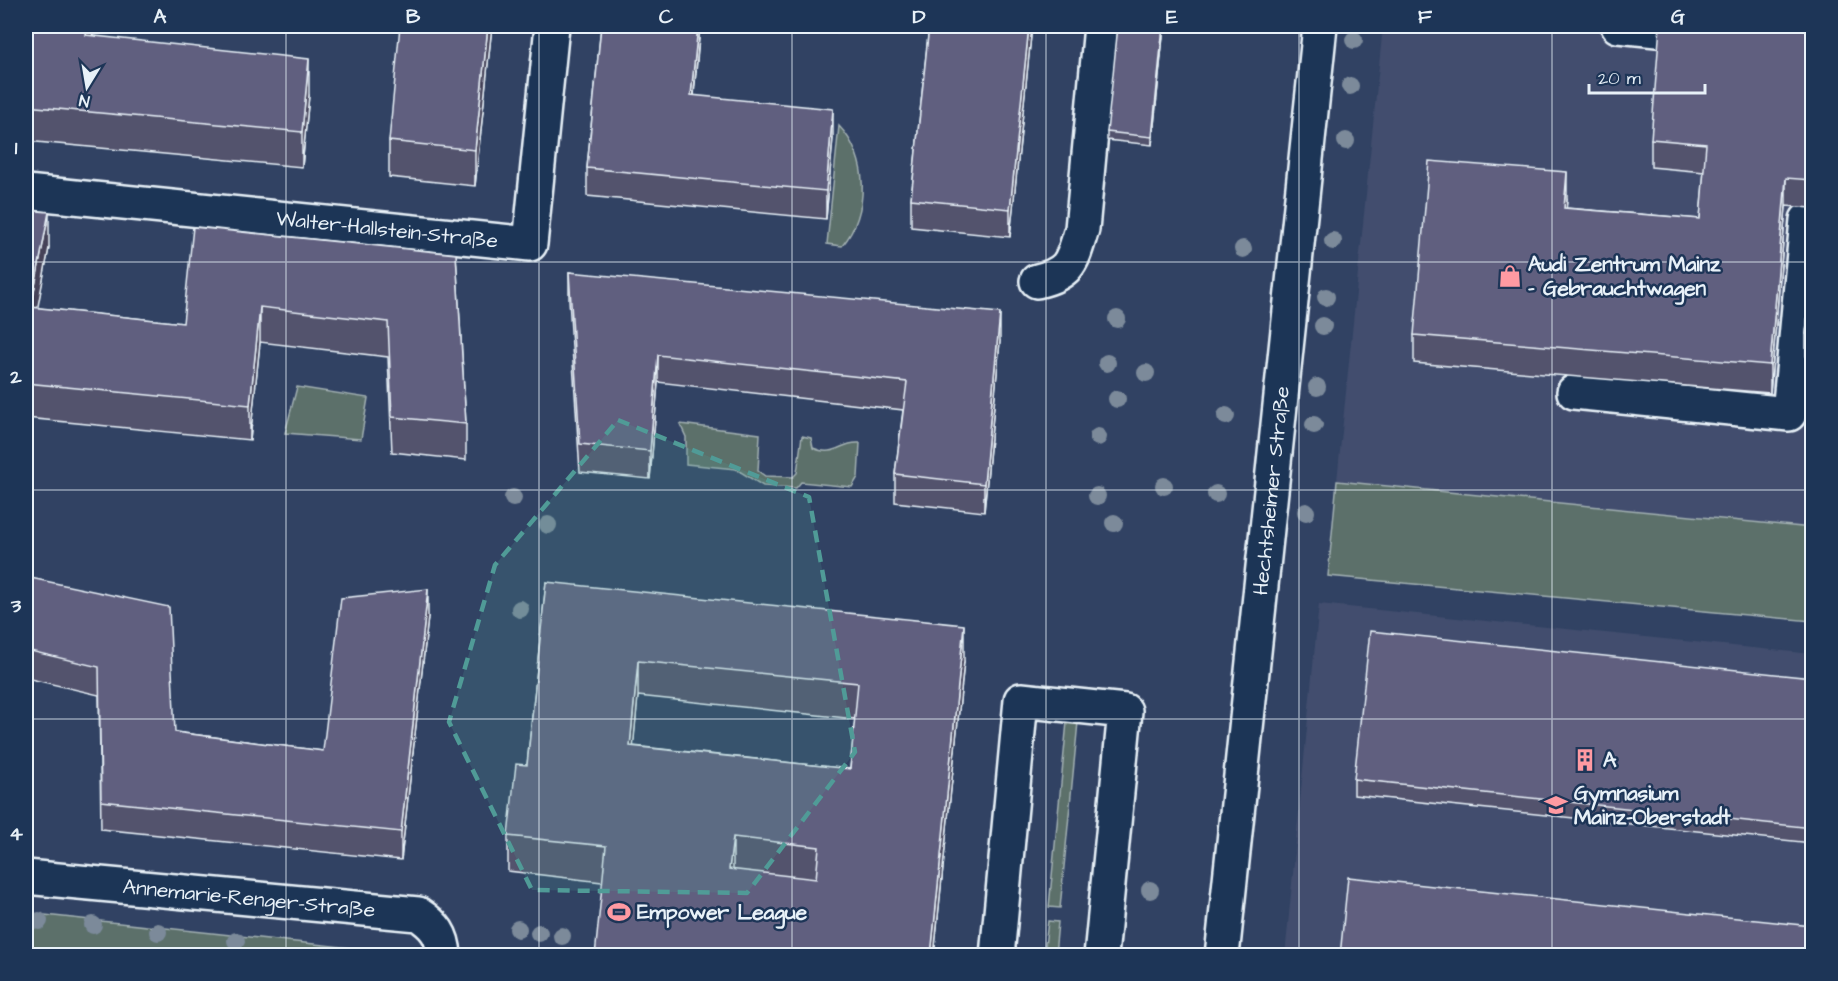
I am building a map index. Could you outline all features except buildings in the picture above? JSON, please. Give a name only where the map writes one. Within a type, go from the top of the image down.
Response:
[{"type":"street","name":"Walter-Hallstein-Straße","points":[[26,192],[530,244],[552,26]]},
{"type":"street","points":[[1037,281],[1058,276],[1073,260],[1082,229],[1101,26]]},
{"type":"street","name":"Hechtsheimer Straße","points":[[1222,956],[1320,26]]},
{"type":"street","points":[[1618,26],[1733,38]]},
{"type":"street","points":[[1574,392],[1789,414],[1807,219],[1812,220]]},
{"type":"street","points":[[997,956],[1021,700],[1125,711],[1101,956]]},
{"type":"street","name":"Annemarie-Renger-Straße","points":[[26,877],[418,914],[432,923],[439,933],[444,956]]},
{"type":"highlighted area","points":[[618,420],[809,497],[855,752],[747,893],[532,890],[449,722],[495,565]]},
{"type":"shaded area","points":[[1383,26],[1812,26],[1812,528],[1337,481]]},
{"type":"shaded area","name":"Gymnasium Mainz-Oberstadt","points":[[1319,604],[1812,654],[1812,955],[1285,956]]},
{"type":"green space","points":[[839,126],[856,153],[861,169],[862,185],[858,218],[842,246],[827,244]]},
{"type":"green space","points":[[297,387],[368,398],[361,439],[285,433]]},
{"type":"green space","points":[[680,424],[760,434],[758,471],[765,476],[793,477],[797,473],[802,436],[811,438],[813,448],[821,451],[860,443],[858,477],[852,487],[801,482],[796,488],[763,486],[736,469],[686,464],[686,437]]},
{"type":"green space","points":[[1337,481],[1812,528],[1812,621],[1328,576]]},
{"type":"green space","points":[[1067,722],[1078,722],[1060,908],[1049,907]]},
{"type":"green space","points":[[26,913],[397,953],[396,955],[26,955]]},
{"type":"green space","points":[[1048,921],[1058,922],[1055,955],[1044,955]]},
{"type":"place","name":"Audi Zentrum Mainz - Gebrauchtwagen","points":[[1510,276]]},
{"type":"place","name":"A","points":[[1585,760]]},
{"type":"place","name":"Gymnasium Mainz-Oberstadt","points":[[1556,805]]},
{"type":"place","name":"Empower League","points":[[619,912]]}]
